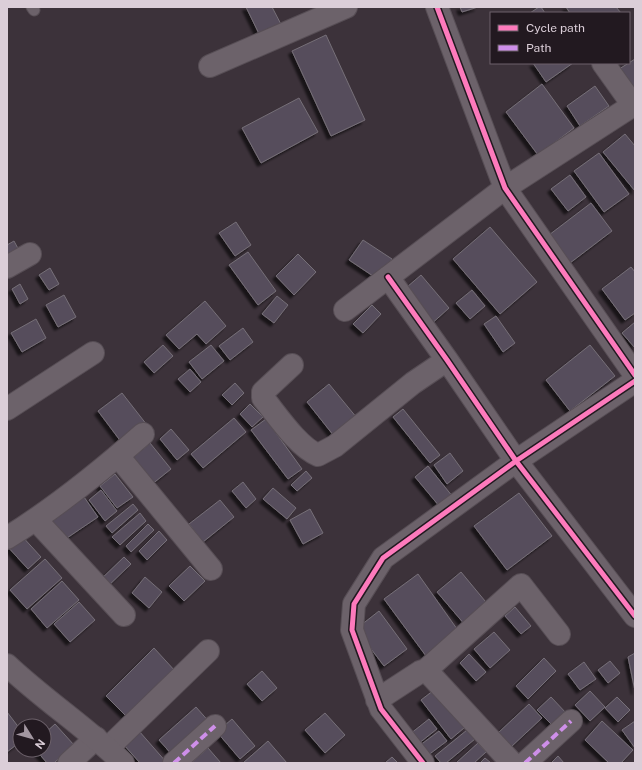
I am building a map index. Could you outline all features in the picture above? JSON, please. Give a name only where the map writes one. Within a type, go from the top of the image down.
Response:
[{"type":"street","points":[[210,66],[346,7]]},
{"type":"street","points":[[437,7],[505,188],[635,375]]},
{"type":"street","points":[[345,310],[505,188],[634,105],[604,64]]},
{"type":"street","points":[[7,267],[30,254]]},
{"type":"street","points":[[388,277],[448,360],[516,461],[635,616]]},
{"type":"street","points":[[7,409],[93,353]]},
{"type":"street","points":[[292,365],[263,392],[263,398],[310,452],[318,455],[335,446],[413,383],[448,360]]},
{"type":"street","points":[[423,763],[381,709],[377,700],[352,630],[354,604],[383,558],[516,461],[635,381]]},
{"type":"street","points":[[7,538],[36,520],[118,456],[143,434]]},
{"type":"street","points":[[118,456],[211,569]]},
{"type":"street","points":[[36,520],[124,615]]},
{"type":"street","points":[[377,700],[420,672],[426,670],[522,586],[559,634]]},
{"type":"street","points":[[69,763],[109,750],[208,650]]},
{"type":"street","points":[[7,665],[22,680],[109,750]]},
{"type":"street","points":[[426,670],[512,763]]},
{"type":"street","points":[[525,763],[570,721]]},
{"type":"street","points":[[174,763],[215,726]]},
{"type":"building","points":[[246,7],[272,7],[285,32],[263,42]]},
{"type":"building","points":[[460,7],[478,7],[462,12]]},
{"type":"building","points":[[541,7],[544,12],[532,12]]},
{"type":"building","points":[[566,7],[616,7],[620,12],[569,12]]},
{"type":"building","points":[[326,35],[365,120],[331,136],[292,51]]},
{"type":"building","points":[[635,59],[635,87],[630,91],[616,71],[627,64],[630,64],[630,62]]},
{"type":"building","points":[[534,64],[572,64],[546,82]]},
{"type":"building","points":[[542,84],[574,128],[538,155],[506,112]]},
{"type":"building","points":[[595,86],[609,106],[580,126],[567,106]]},
{"type":"building","points":[[299,98],[318,132],[261,163],[242,128]]},
{"type":"building","points":[[625,134],[635,146],[635,191],[603,152]]},
{"type":"building","points":[[599,153],[629,194],[604,212],[574,171]]},
{"type":"building","points":[[570,175],[586,197],[568,211],[551,189]]},
{"type":"building","points":[[591,203],[612,231],[570,263],[549,235]]},
{"type":"building","points":[[236,222],[251,245],[235,256],[219,233]]},
{"type":"building","points":[[490,227],[537,282],[500,314],[453,259]]},
{"type":"building","points":[[363,240],[392,259],[379,280],[349,260]]},
{"type":"building","points":[[14,241],[21,254],[7,261],[7,245]]},
{"type":"building","points":[[248,252],[276,291],[258,305],[229,265]]},
{"type":"building","points":[[298,254],[316,272],[294,295],[276,276]]},
{"type":"building","points":[[631,267],[635,272],[635,313],[625,320],[602,289]]},
{"type":"building","points":[[50,268],[59,284],[49,290],[39,275]]},
{"type":"building","points":[[421,275],[449,308],[428,327],[400,293]]},
{"type":"building","points":[[20,284],[28,299],[20,304],[12,289]]},
{"type":"building","points":[[472,290],[485,306],[470,319],[456,303]]},
{"type":"building","points":[[64,295],[76,317],[58,327],[46,305]]},
{"type":"building","points":[[277,296],[288,305],[274,323],[262,314]]},
{"type":"building","points":[[205,301],[226,326],[206,344],[197,334],[179,349],[166,335]]},
{"type":"building","points":[[372,305],[381,314],[363,333],[353,324]]},
{"type":"building","points":[[496,316],[515,343],[503,352],[484,324]]},
{"type":"building","points":[[36,319],[46,338],[22,352],[11,333]]},
{"type":"building","points":[[635,322],[635,348],[622,333]]},
{"type":"building","points":[[243,328],[253,342],[230,360],[219,346]]},
{"type":"building","points":[[163,345],[173,356],[154,373],[144,362]]},
{"type":"building","points":[[211,345],[224,361],[202,379],[189,362]]},
{"type":"building","points":[[590,345],[615,376],[570,411],[546,380]]},
{"type":"building","points":[[190,369],[201,382],[190,392],[178,379]]},
{"type":"building","points":[[235,383],[244,393],[232,405],[222,395]]},
{"type":"building","points":[[329,384],[357,418],[334,436],[307,402]]},
{"type":"building","points":[[122,393],[147,425],[122,443],[98,411]]},
{"type":"building","points":[[250,404],[263,417],[252,427],[240,414]]},
{"type":"building","points":[[403,409],[440,455],[430,463],[393,417]]},
{"type":"building","points":[[234,418],[246,432],[203,468],[191,454]]},
{"type":"building","points":[[266,419],[302,469],[288,479],[251,430]]},
{"type":"building","points":[[171,429],[189,450],[177,460],[160,439]]},
{"type":"building","points":[[150,443],[171,469],[151,485],[130,460]]},
{"type":"building","points":[[450,453],[463,471],[447,484],[434,465]]},
{"type":"building","points":[[428,466],[453,497],[440,507],[415,477]]},
{"type":"building","points":[[306,471],[312,478],[297,491],[291,485]]},
{"type":"building","points":[[115,474],[133,497],[117,508],[100,486]]},
{"type":"building","points":[[243,482],[256,499],[246,508],[232,491]]},
{"type":"building","points":[[273,488],[296,508],[287,519],[263,499]]},
{"type":"building","points":[[101,490],[117,511],[105,521],[89,500]]},
{"type":"building","points":[[519,493],[552,536],[507,570],[474,526]]},
{"type":"building","points":[[84,497],[98,517],[64,540],[51,520]]},
{"type":"building","points":[[220,500],[234,517],[203,542],[189,524]]},
{"type":"building","points":[[133,504],[138,510],[112,533],[106,526]]},
{"type":"building","points":[[310,509],[323,533],[303,544],[290,520]]},
{"type":"building","points":[[140,513],[146,521],[120,545],[112,537]]},
{"type":"building","points":[[148,524],[154,530],[131,552],[126,546]]},
{"type":"building","points":[[159,531],[167,540],[147,560],[139,551]]},
{"type":"building","points":[[20,534],[41,557],[28,569],[7,546]]},
{"type":"building","points":[[124,557],[131,564],[104,590],[97,583]]},
{"type":"building","points":[[45,559],[62,578],[27,609],[10,590]]},
{"type":"building","points":[[190,566],[205,581],[184,601],[169,586]]},
{"type":"building","points":[[461,572],[490,607],[466,626],[437,592]]},
{"type":"building","points":[[418,574],[462,636],[429,660],[384,599]]},
{"type":"building","points":[[145,577],[162,592],[149,608],[132,593]]},
{"type":"building","points":[[62,581],[79,600],[47,628],[31,609]]},
{"type":"building","points":[[79,602],[95,620],[70,642],[54,624]]},
{"type":"building","points":[[515,607],[531,626],[521,634],[505,616]]},
{"type":"building","points":[[379,611],[407,649],[384,666],[356,629]]},
{"type":"building","points":[[494,632],[510,650],[490,668],[474,649]]},
{"type":"building","points":[[154,648],[176,672],[128,718],[106,696]]},
{"type":"building","points":[[635,653],[635,691],[628,657]]},
{"type":"building","points":[[469,654],[486,672],[476,681],[460,663]]},
{"type":"building","points":[[544,658],[556,671],[528,699],[516,686]]},
{"type":"building","points":[[610,661],[620,673],[608,683],[598,670]]},
{"type":"building","points":[[584,662],[596,679],[580,690],[568,674]]},
{"type":"building","points":[[262,671],[277,688],[262,701],[247,684]]},
{"type":"building","points":[[434,690],[464,728],[451,739],[421,700]]},
{"type":"building","points":[[590,691],[605,707],[590,721],[575,705]]},
{"type":"building","points":[[551,697],[567,714],[554,727],[537,710]]},
{"type":"building","points":[[617,697],[630,710],[618,722],[605,708]]},
{"type":"building","points":[[529,704],[542,718],[511,747],[498,733]]},
{"type":"building","points":[[196,707],[211,724],[174,757],[159,740]]},
{"type":"building","points":[[7,712],[12,719],[12,748],[7,752]]},
{"type":"building","points":[[325,713],[345,735],[325,753],[305,730]]},
{"type":"building","points":[[232,719],[255,746],[240,759],[217,732]]},
{"type":"building","points":[[429,719],[437,729],[418,744],[410,734]]},
{"type":"building","points":[[602,721],[633,750],[621,763],[609,763],[585,740]]},
{"type":"building","points":[[635,721],[635,748],[622,730]]},
{"type":"building","points":[[55,724],[74,745],[54,763],[47,763],[43,758],[52,758],[52,727]]},
{"type":"building","points":[[467,730],[475,739],[446,763],[441,763],[435,756]]},
{"type":"building","points":[[139,731],[167,763],[140,763],[124,745]]},
{"type":"building","points":[[439,731],[447,741],[427,756],[419,746]]},
{"type":"building","points":[[268,741],[287,763],[243,763]]},
{"type":"building","points":[[478,743],[486,752],[474,763],[456,763]]},
{"type":"building","points":[[208,748],[221,763],[191,763]]},
{"type":"building","points":[[558,756],[564,763],[551,763]]},
{"type":"building","points":[[392,757],[398,763],[385,763]]},
{"type":"building","points":[[485,758],[491,763],[480,763]]},
{"type":"marked path","points":[[525,763],[571,721]]},
{"type":"marked path","points":[[174,763],[215,726]]},
{"type":"cycle path","points":[[437,7],[505,188],[635,375]]},
{"type":"cycle path","points":[[388,277],[516,461],[635,616]]},
{"type":"cycle path","points":[[423,763],[381,709],[352,630],[354,604],[383,558],[516,461],[635,381]]}]
